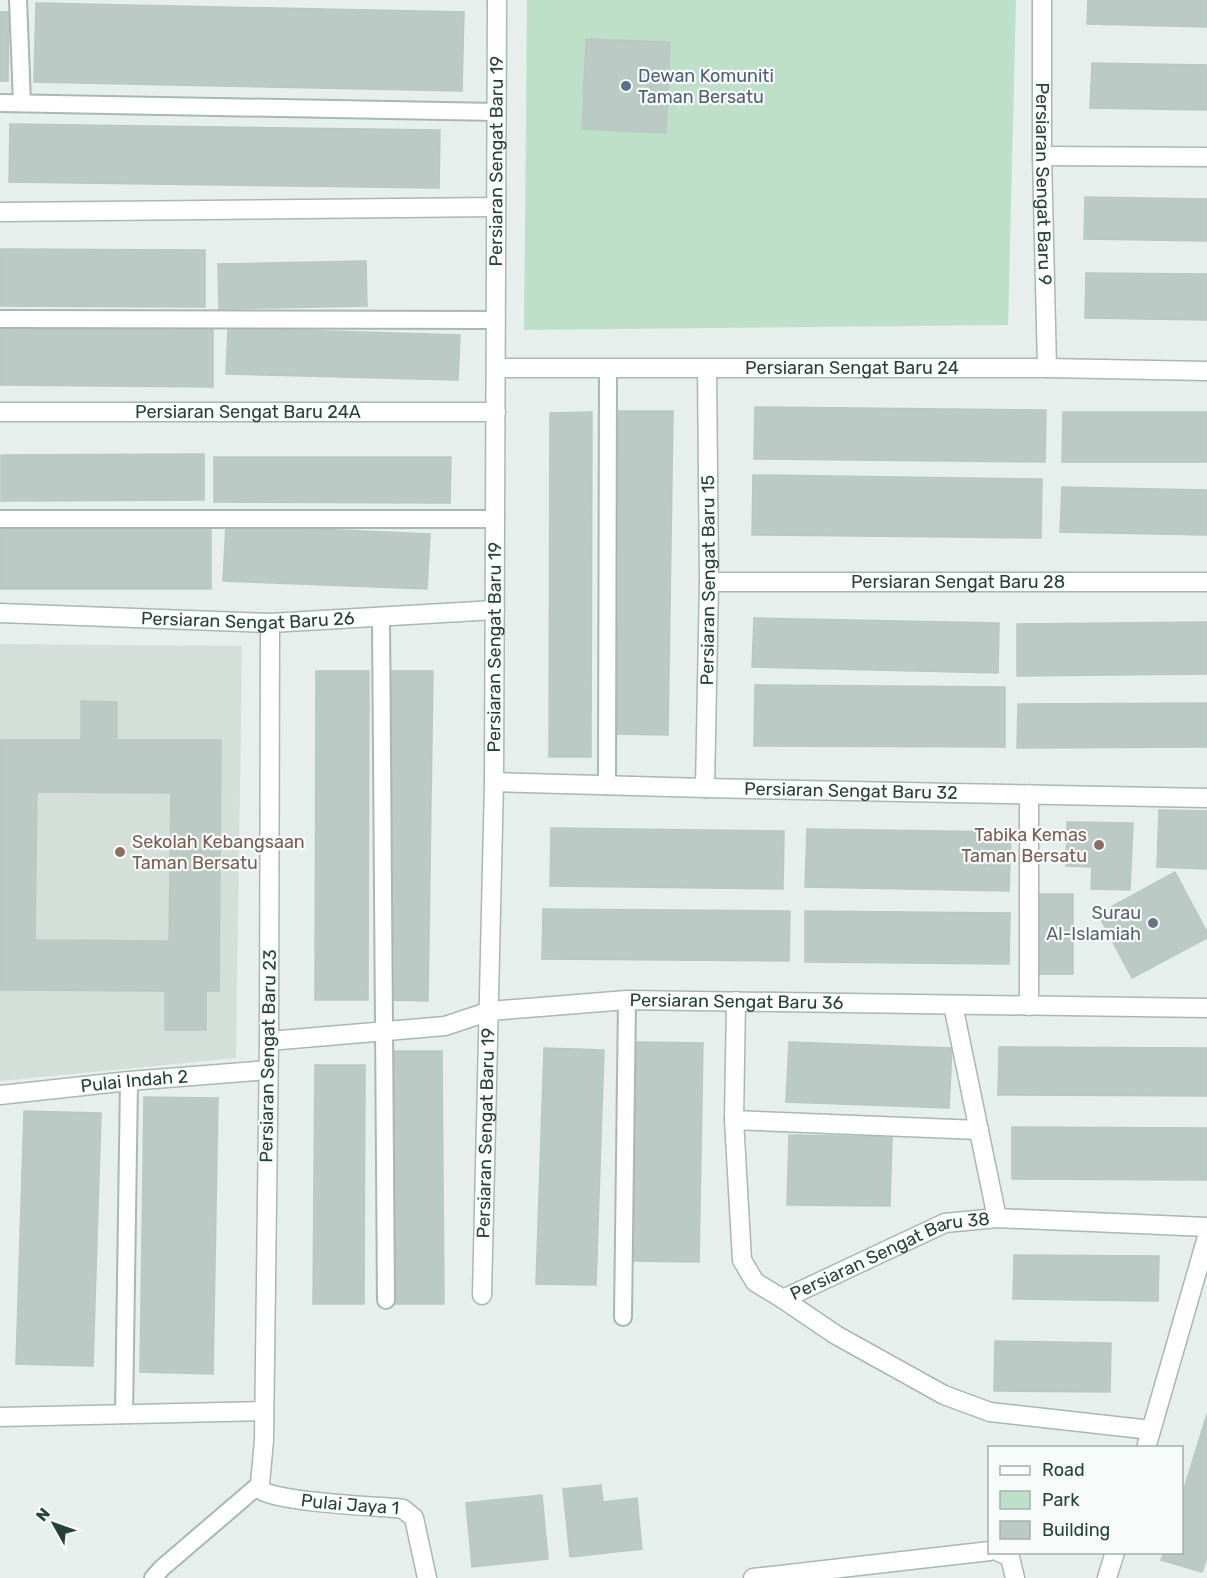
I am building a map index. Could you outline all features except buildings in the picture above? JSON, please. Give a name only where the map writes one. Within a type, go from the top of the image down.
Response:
[{"type":"street","name":"Persiaran Sengat Baru 19","points":[[482,1295],[494,782],[497,0]]},
{"type":"street","name":"Persiaran Sengat Baru 9","points":[[1042,0],[1042,156],[1047,368]]},
{"type":"street","points":[[1042,156],[1207,157]]},
{"type":"street","points":[[0,212],[496,207]]},
{"type":"street","name":"Persiaran Sengat Baru 24","points":[[496,368],[1047,368],[1207,371]]},
{"type":"street","name":"Persiaran Sengat Baru 15","points":[[705,788],[709,582],[707,369]]},
{"type":"street","name":"Persiaran Sengat Baru 24A","points":[[0,412],[496,412]]},
{"type":"street","name":"Persiaran Sengat Baru 28","points":[[709,582],[1207,582]]},
{"type":"street","name":"Persiaran Sengat Baru 26","points":[[0,613],[270,623],[495,610]]},
{"type":"street","name":"Persiaran Sengat Baru 23","points":[[261,1487],[264,1440],[269,1041],[270,623]]},
{"type":"street","name":"Persiaran Sengat Baru 32","points":[[494,782],[1207,798]]},
{"type":"street","points":[[1029,794],[1029,1006]]},
{"type":"street","name":"Persiaran Sengat Baru 36","points":[[269,1041],[445,1026],[490,1011],[627,1000],[1207,1008]]},
{"type":"street","name":"Persiaran Sengat Baru 38","points":[[736,1001],[734,1120],[742,1260],[755,1282],[783,1299],[945,1223],[998,1218],[1207,1227]]},
{"type":"street","points":[[953,1005],[998,1218]]},
{"type":"street","name":"Pulai Indah 2","points":[[0,1095],[129,1081],[268,1070]]},
{"type":"street","points":[[734,1120],[979,1130]]},
{"type":"street","points":[[783,1299],[836,1335],[944,1395],[990,1412],[1149,1439],[1207,1237]]},
{"type":"street","points":[[0,1417],[264,1411]]},
{"type":"street","name":"Pulai Jaya 1","points":[[261,1487],[267,1494],[403,1509],[414,1518],[417,1525],[427,1578]]},
{"type":"street","points":[[753,1578],[988,1551]]},
{"type":"street","points":[[1003,1554],[1010,1557],[1015,1578]]},
{"type":"street","points":[[1107,1578],[1114,1554]]},
{"type":"lane","points":[[18,0],[22,103]]},
{"type":"lane","points":[[0,103],[497,112]]},
{"type":"lane","points":[[0,319],[496,320]]},
{"type":"lane","points":[[607,786],[608,369]]},
{"type":"lane","points":[[0,519],[495,519]]},
{"type":"lane","points":[[381,617],[386,1300]]},
{"type":"lane","points":[[623,1317],[627,1000]]},
{"type":"lane","points":[[124,1414],[129,1081]]},
{"type":"lane","points":[[153,1578],[162,1568],[261,1487]]},
{"type":"shaded area","name":"Sekolah Kebangsaan Taman Bersatu","points":[[0,644],[242,646],[236,1058],[0,1081]]},
{"type":"green space","points":[[527,0],[1016,0],[1008,325],[524,330]]},
{"type":"place","name":"Dewan Komuniti Taman Bersatu","points":[[626,86]]},
{"type":"place","name":"Tabika Kemas Taman Bersatu","points":[[1099,845]]},
{"type":"place","name":"Sekolah Kebangsaan Taman Bersatu","points":[[120,852]]},
{"type":"place","name":"Surau Al-Islamiah","points":[[1153,923]]}]
